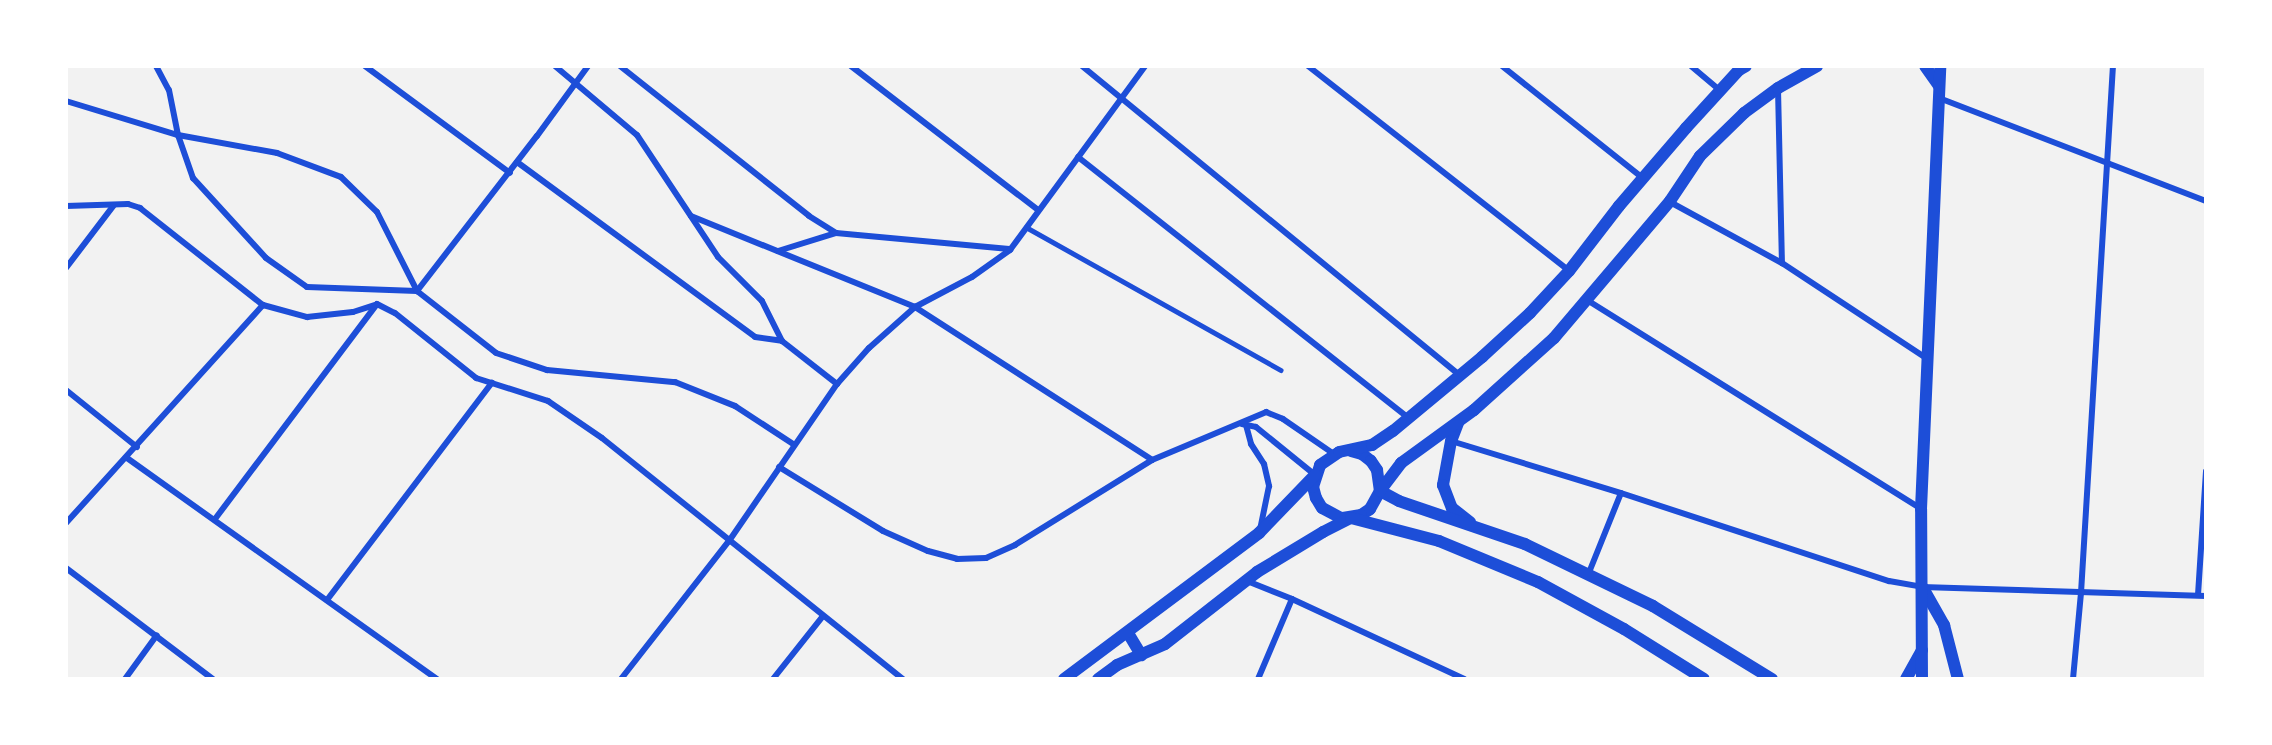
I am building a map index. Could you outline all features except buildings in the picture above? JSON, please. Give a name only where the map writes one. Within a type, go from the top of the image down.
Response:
[{"type":"main road","points":[[1064,679],[1259,534],[1315,475],[1320,465],[1334,454],[1372,445],[1460,375],[1530,313],[1569,271],[1643,178],[1720,90],[1746,66]]},
{"type":"main road","points":[[1098,679],[1117,665],[1165,644],[1246,581],[1323,532],[1370,509],[1401,463],[1459,421],[1554,338],[1670,201],[1700,156],[1744,113],[1778,88],[1817,66]]},
{"type":"main road","points":[[1925,66],[1939,92]]},
{"type":"main road","points":[[1922,679],[1921,509],[1940,66]]},
{"type":"main road","points":[[1459,421],[1451,441],[1443,485],[1452,508],[1475,527]]},
{"type":"main road","points":[[1351,451],[1371,462],[1377,470],[1380,491]]},
{"type":"main road","points":[[1315,475],[1313,487],[1322,508],[1341,518],[1351,518],[1439,541],[1538,582],[1624,629],[1704,679]]},
{"type":"main road","points":[[1380,491],[1399,501],[1525,544],[1653,606],[1772,679]]},
{"type":"main road","points":[[1922,586],[1944,625],[1958,679]]},
{"type":"main road","points":[[1128,633],[1141,655]]},
{"type":"main road","points":[[1906,679],[1923,649]]},
{"type":"street","points":[[156,66],[169,90],[178,135],[193,178],[266,258],[307,287],[417,291]]},
{"type":"street","points":[[364,66],[510,173]]},
{"type":"street","points":[[555,66],[637,135],[718,257],[762,301],[782,341],[837,384]]},
{"type":"street","points":[[417,291],[510,173],[588,66]]},
{"type":"street","points":[[620,66],[809,216],[836,232]]},
{"type":"street","points":[[851,66],[1038,210]]},
{"type":"street","points":[[1082,66],[1460,375]]},
{"type":"street","points":[[621,679],[729,541],[793,444],[837,384],[869,348],[915,307],[972,278],[1010,249],[1145,66]]},
{"type":"street","points":[[1308,66],[1569,271]]},
{"type":"street","points":[[1502,66],[1643,178]]},
{"type":"street","points":[[1691,66],[1720,90]]},
{"type":"street","points":[[2073,679],[2081,593],[2113,66]]},
{"type":"street","points":[[1778,88],[1782,263]]},
{"type":"street","points":[[1939,92],[2206,201]]},
{"type":"street","points":[[66,100],[178,135],[277,153],[341,177],[377,212],[417,291],[496,353],[547,370],[675,382],[735,406],[793,444]]},
{"type":"street","points":[[1078,157],[1408,418]]},
{"type":"street","points":[[517,162],[755,337],[782,341]]},
{"type":"street","points":[[1670,201],[1782,263],[1926,358]]},
{"type":"street","points":[[66,206],[128,204],[140,208],[263,305],[307,317],[353,312],[377,304],[395,313],[476,378],[548,401],[602,438],[903,679]]},
{"type":"street","points":[[66,268],[114,205]]},
{"type":"street","points":[[691,216],[915,307],[1152,460]]},
{"type":"street","points":[[778,251],[836,232],[1010,249]]},
{"type":"street","points":[[1587,300],[1921,509]]},
{"type":"street","points":[[215,519],[377,304]]},
{"type":"street","points":[[66,523],[263,305]]},
{"type":"street","points":[[327,600],[492,383]]},
{"type":"street","points":[[66,390],[136,447]]},
{"type":"street","points":[[779,467],[883,531],[928,551],[957,559],[986,558],[1015,545],[1152,460],[1266,412],[1283,419],[1334,454]]},
{"type":"street","points":[[1236,423],[1256,427],[1315,475]]},
{"type":"street","points":[[1246,425],[1251,444],[1264,464],[1269,486],[1259,534]]},
{"type":"street","points":[[1451,441],[1622,493],[1854,571],[1922,586],[2206,596]]},
{"type":"street","points":[[127,458],[436,679]]},
{"type":"street","points":[[2198,595],[2206,471]]},
{"type":"street","points":[[1588,575],[1622,493]]},
{"type":"street","points":[[66,568],[213,679]]},
{"type":"street","points":[[1246,581],[1292,599],[1464,679]]},
{"type":"street","points":[[1258,679],[1292,599]]},
{"type":"street","points":[[773,679],[823,616]]},
{"type":"street","points":[[125,679],[157,635]]},
{"type":"lane","points":[[1026,227],[1281,370]]}]
